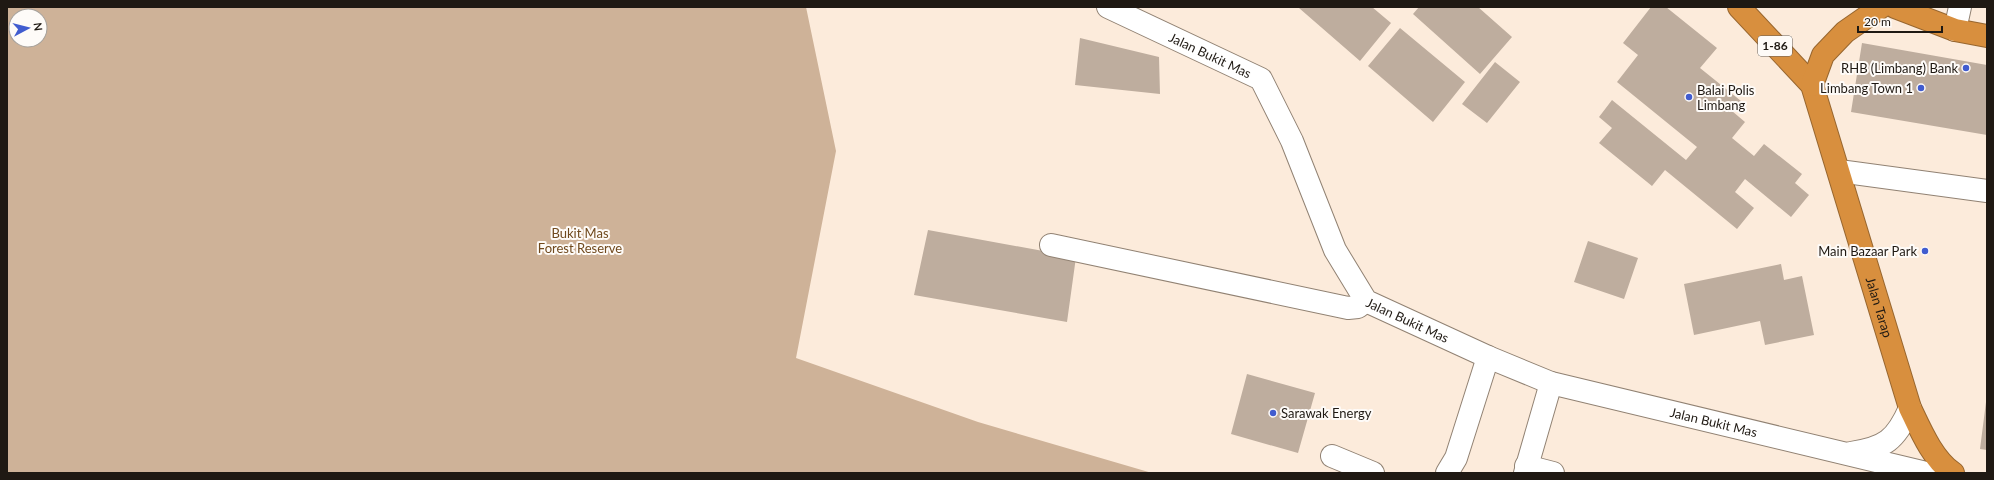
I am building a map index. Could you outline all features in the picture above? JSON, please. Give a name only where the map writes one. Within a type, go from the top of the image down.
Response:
[{"type":"highway","name":"1-86","points":[[1739,7],[1812,85]]},
{"type":"highway","points":[[1812,85],[1823,55],[1845,32],[1881,7]]},
{"type":"highway","points":[[1895,7],[1955,30],[1987,36]]},
{"type":"highway","name":"Jalan Tarap","points":[[1812,85],[1910,408],[1926,441],[1948,470],[1954,473]]},
{"type":"street","name":"Jalan Bukit Mas","points":[[1108,7],[1261,79],[1292,141],[1335,250],[1366,301],[1488,357],[1551,382],[1926,473]]},
{"type":"street","points":[[1955,30],[1960,7]]},
{"type":"street","points":[[1838,171],[1984,190]]},
{"type":"street","points":[[1051,245],[1348,308],[1358,307],[1366,301]]},
{"type":"street","points":[[1447,473],[1456,458],[1488,357]]},
{"type":"street","points":[[1551,382],[1526,470],[1554,473]]},
{"type":"street","points":[[1848,453],[1871,450],[1889,441],[1902,426],[1910,408]]},
{"type":"street","points":[[1332,456],[1373,473]]},
{"type":"green space","name":"Bukit Mas Forest Reserve","points":[[7,7],[806,7],[836,151],[796,358],[978,422],[1152,473],[7,473]]},
{"type":"building","points":[[1372,7],[1391,23],[1360,61],[1299,8]]},
{"type":"building","points":[[1419,7],[1478,7],[1512,37],[1480,74],[1413,14]]},
{"type":"building","points":[[1651,7],[1666,7],[1717,48],[1700,68],[1741,101],[1732,111],[1745,122],[1732,138],[1754,156],[1764,144],[1802,174],[1795,183],[1809,195],[1791,217],[1745,179],[1735,192],[1754,208],[1737,229],[1665,170],[1652,186],[1599,143],[1612,128],[1599,117],[1612,100],[1686,160],[1697,147],[1617,82],[1638,55],[1623,43]]},
{"type":"building","points":[[1400,28],[1465,82],[1433,122],[1368,66]]},
{"type":"building","points":[[1080,38],[1159,57],[1160,94],[1075,85]]},
{"type":"building","name":"Limbang Town 1","points":[[1862,43],[1987,65],[1987,135],[1851,112]]},
{"type":"building","points":[[1495,62],[1520,82],[1487,123],[1462,104]]},
{"type":"building","points":[[928,230],[1076,257],[1067,322],[914,295]]},
{"type":"building","points":[[1588,241],[1638,258],[1624,299],[1574,282]]},
{"type":"building","points":[[1781,264],[1784,280],[1802,276],[1814,335],[1765,345],[1760,321],[1694,335],[1684,284]]},
{"type":"building","name":"Sarawak Energy","points":[[1247,374],[1315,393],[1298,453],[1231,434]]},
{"type":"building","points":[[1987,402],[1987,450],[1980,449]]},
{"type":"place","name":"RHB (Limbang) Bank","points":[[1966,68]]},
{"type":"place","name":"Limbang Town 1","points":[[1921,88]]},
{"type":"place","name":"Balai Polis Limbang","points":[[1689,97]]},
{"type":"place","name":"Main Bazaar Park","points":[[1925,251]]},
{"type":"place","name":"Sarawak Energy","points":[[1273,413]]}]
